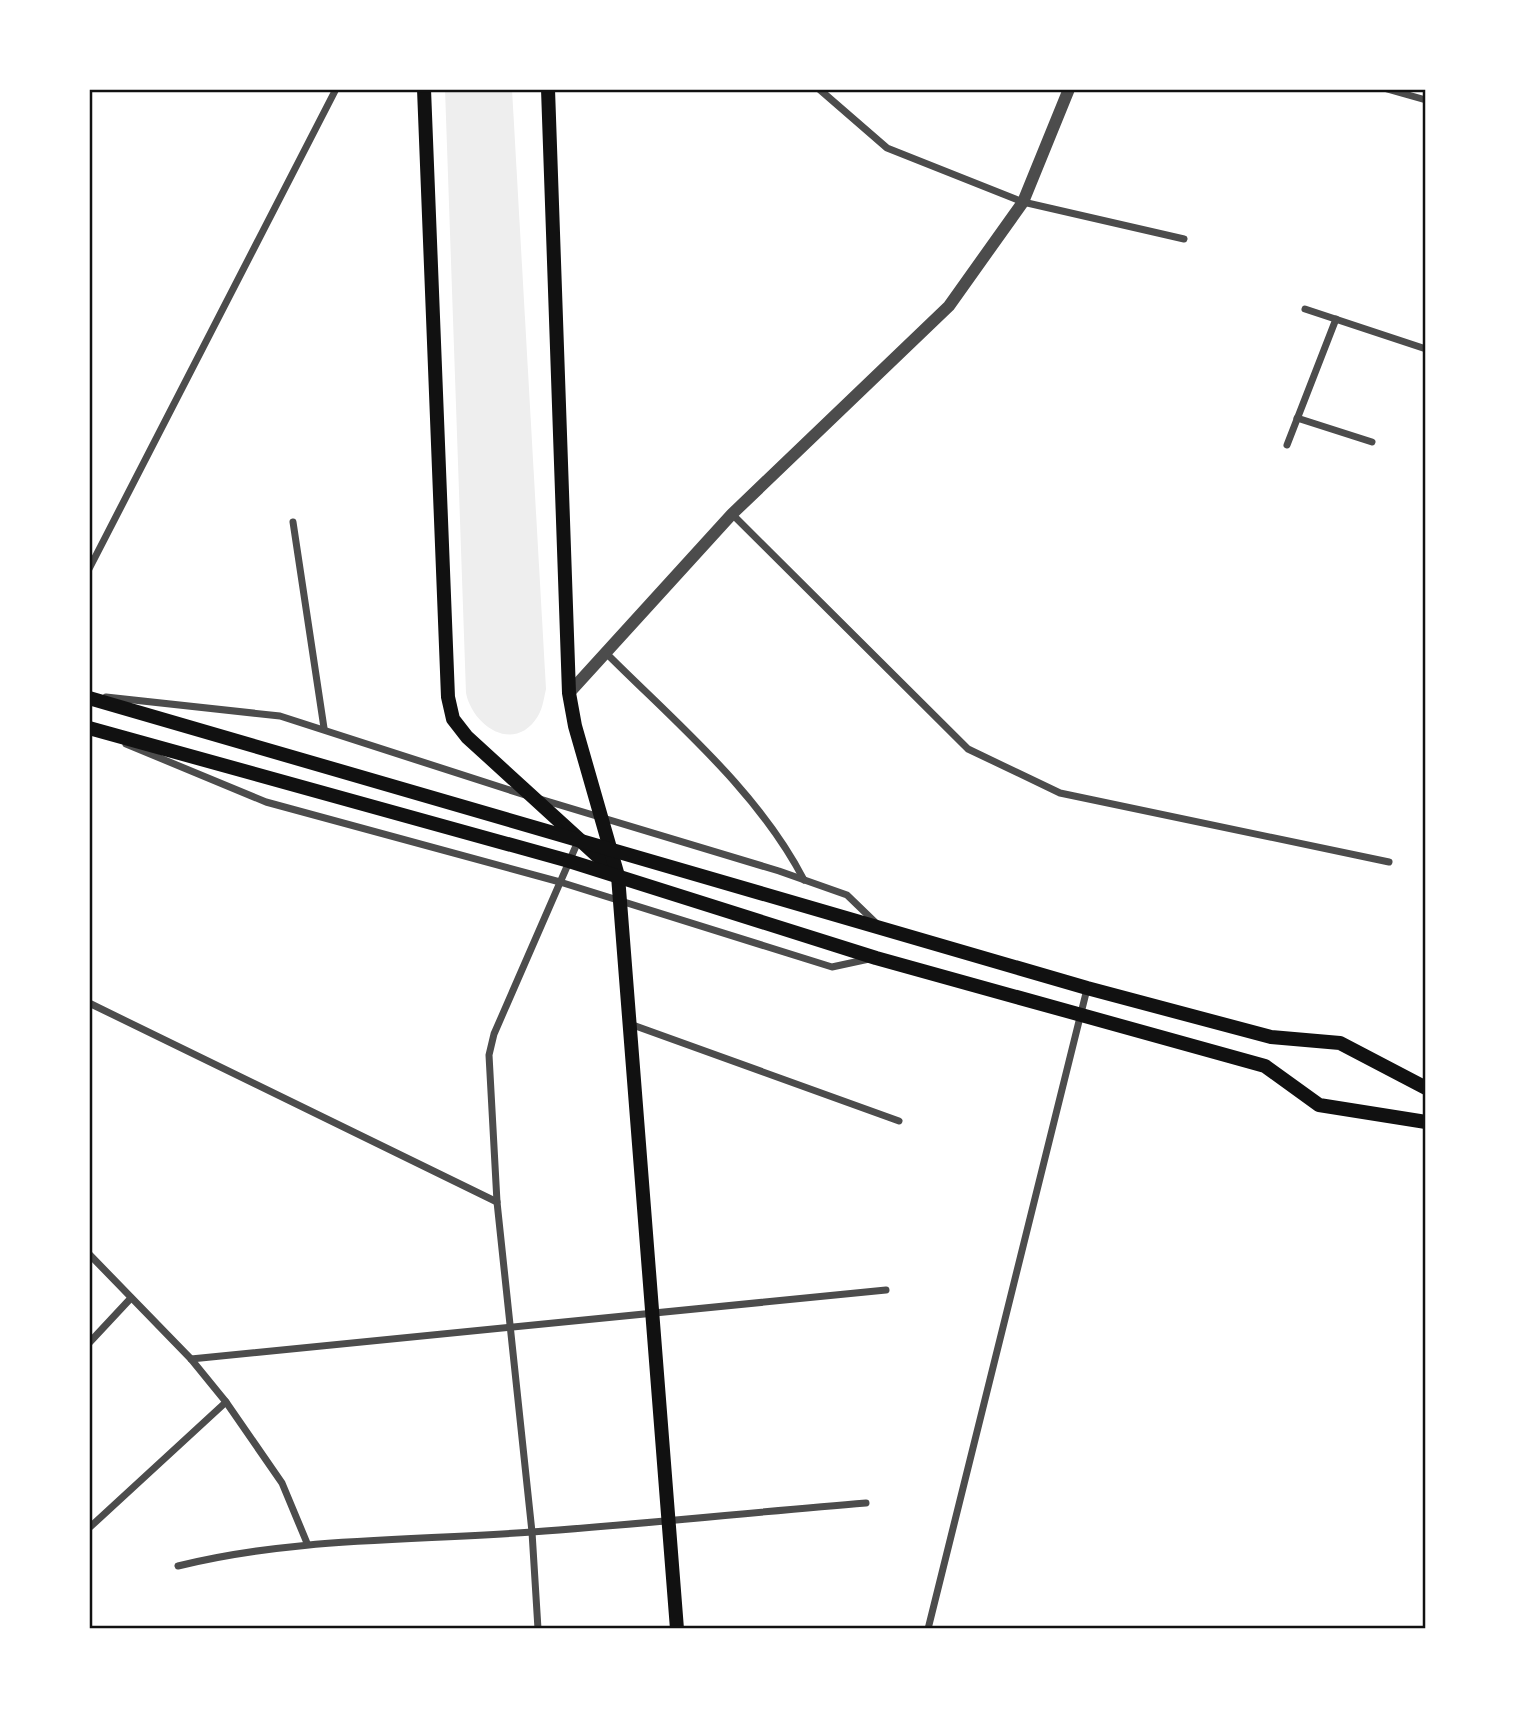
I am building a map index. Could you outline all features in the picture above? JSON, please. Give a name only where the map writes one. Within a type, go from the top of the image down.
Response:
[{"type":"main road","points":[[424,89],[448,698],[453,719],[467,737],[528,796],[618,876]]},
{"type":"main road","points":[[548,89],[569,693],[575,726],[618,876],[671,1519],[677,1629]]},
{"type":"main road","points":[[89,696],[1087,988],[1271,1037],[1340,1043],[1426,1088]]},
{"type":"main road","points":[[89,729],[569,861],[876,958],[1265,1066],[1319,1105],[1426,1122]]},
{"type":"street","points":[[89,569],[336,89]]},
{"type":"street","points":[[819,89],[887,148],[1023,202],[1184,239]]},
{"type":"street","points":[[569,693],[732,514],[949,306],[1023,202],[1069,89]]},
{"type":"street","points":[[1387,89],[1426,100]]},
{"type":"street","points":[[1305,309],[1426,349]]},
{"type":"street","points":[[1287,445],[1336,319]]},
{"type":"street","points":[[1297,418],[1372,442]]},
{"type":"street","points":[[732,514],[968,748],[1060,793],[1389,862]]},
{"type":"street","points":[[293,522],[324,728]]},
{"type":"street","points":[[606,653],[732,779],[793,858],[804,880]]},
{"type":"street","points":[[89,696],[280,716],[324,728],[528,796],[599,815],[847,895],[879,926]]},
{"type":"street","points":[[89,729],[266,802],[560,882],[832,967],[876,958]]},
{"type":"street","points":[[538,1629],[532,1532],[497,1202],[489,1055],[494,1034],[579,839]]},
{"type":"street","points":[[928,1629],[1087,988]]},
{"type":"street","points":[[90,1005],[497,1202]]},
{"type":"street","points":[[629,1023],[899,1121]]},
{"type":"street","points":[[89,1254],[191,1359],[226,1402],[282,1483],[307,1543]]},
{"type":"street","points":[[191,1359],[886,1290]]},
{"type":"street","points":[[89,1343],[131,1298]]},
{"type":"street","points":[[89,1528],[226,1402]]},
{"type":"street","points":[[178,1566],[222,1555],[307,1543],[532,1532],[866,1503]]},
{"type":"shaded area","points":[[445,89],[512,89],[546,689],[540,713],[529,727],[518,733],[496,732],[486,725],[470,705],[466,693]]}]
